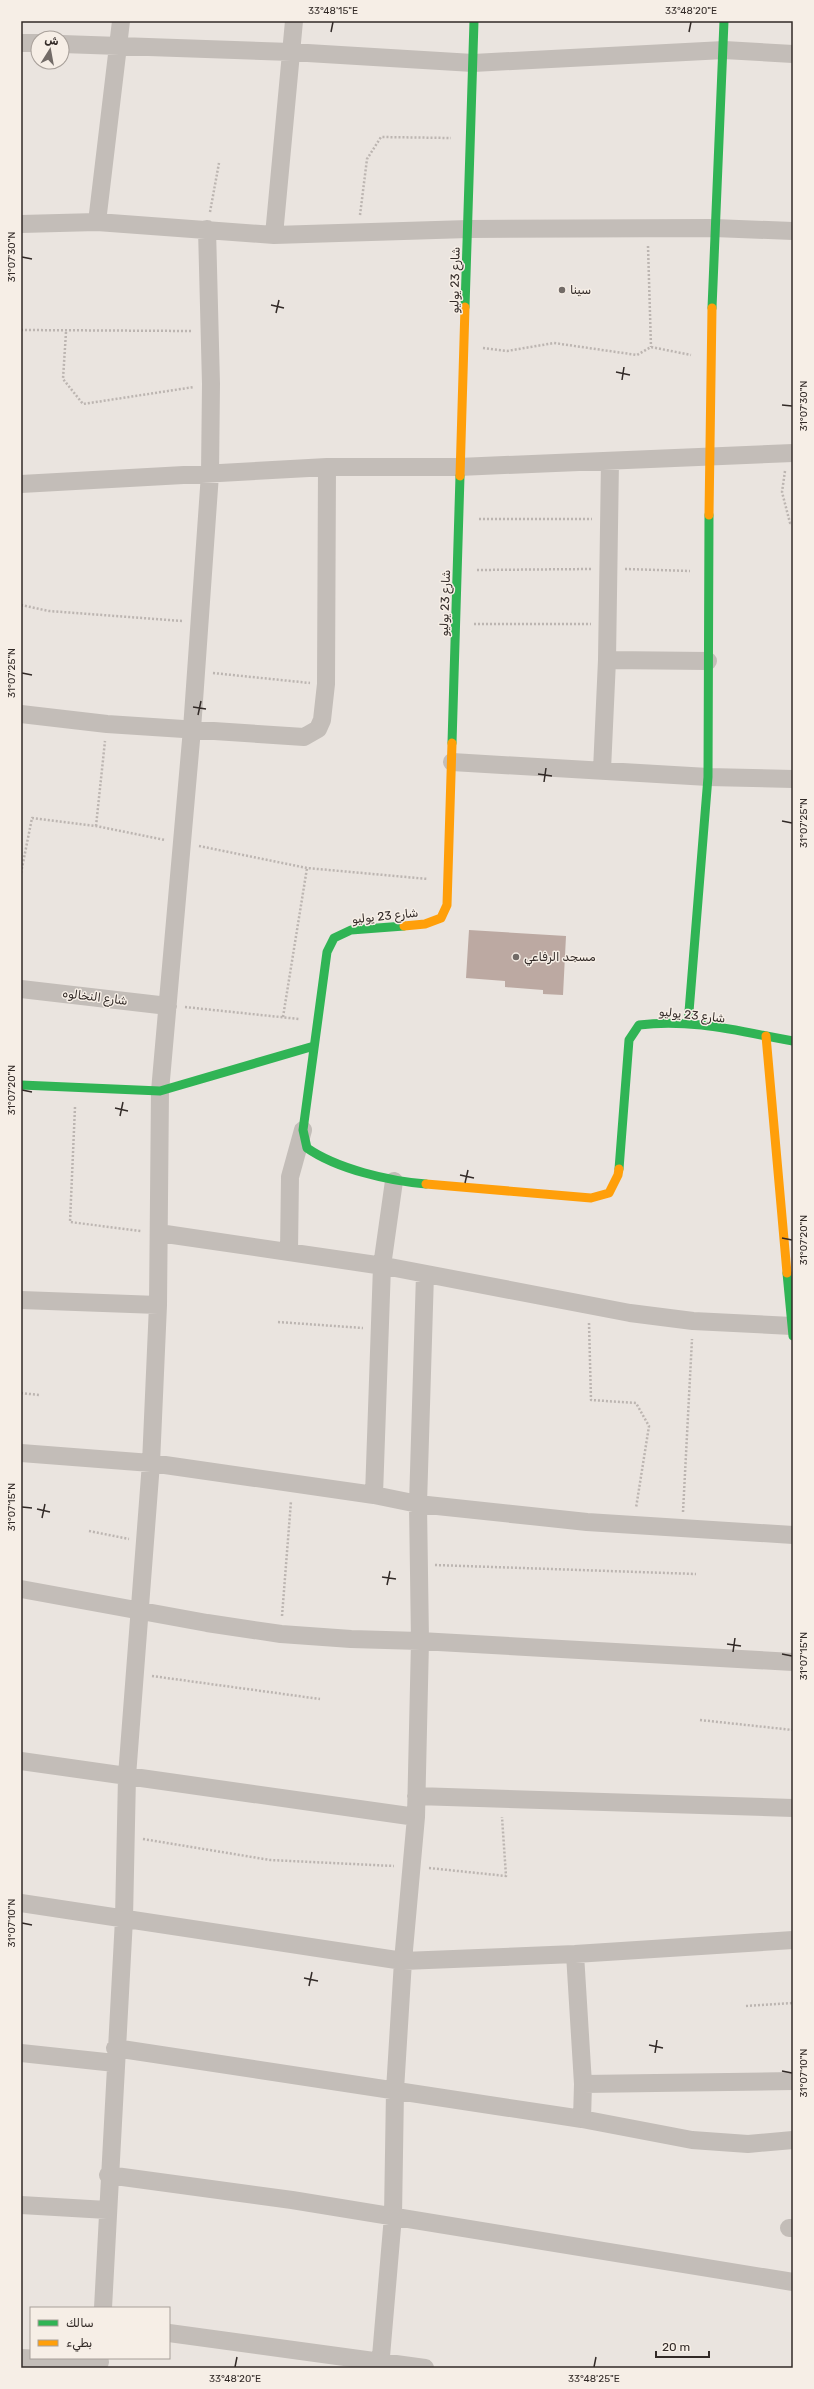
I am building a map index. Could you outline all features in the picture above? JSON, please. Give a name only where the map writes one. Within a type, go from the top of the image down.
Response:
[{"type":"street","points":[[98,222],[117,45],[121,21]]},
{"type":"street","points":[[274,235],[294,21]]},
{"type":"street","name":"شارع 23 يوليو","points":[[474,21],[466,346],[459,467],[458,570],[449,881],[447,905],[441,918],[425,924],[351,930],[334,938],[327,952],[317,1021],[303,1130],[307,1148],[320,1157],[394,1181],[591,1198],[609,1193],[618,1175],[629,1040],[639,1026],[658,1021],[688,1024],[793,1041]]},
{"type":"street","points":[[688,1024],[708,777],[709,456],[714,228],[724,50],[724,21]]},
{"type":"street","points":[[70,44],[291,52],[473,62],[724,50],[793,54]]},
{"type":"street","points":[[21,224],[98,222],[274,235],[468,229],[714,228],[793,231]]},
{"type":"street","points":[[103,2307],[108,2175],[124,1919],[124,1836],[127,1776],[151,1463],[158,1305],[160,1091],[197,671],[210,474],[211,384],[208,331],[207,229]]},
{"type":"street","points":[[21,484],[327,467],[459,467],[791,453]]},
{"type":"street","points":[[602,770],[608,624],[608,519],[610,461]]},
{"type":"street","points":[[21,714],[107,724],[304,737],[318,729],[322,720],[326,684],[327,467]]},
{"type":"street","points":[[607,660],[708,661]]},
{"type":"street","points":[[452,762],[708,777],[793,779]]},
{"type":"street","name":"شارع النخالوه","points":[[21,989],[168,1006]]},
{"type":"street","points":[[159,1233],[289,1251],[382,1266],[588,1307],[693,1321],[793,1331],[766,1036]]},
{"type":"street","points":[[21,1085],[160,1091],[314,1046]]},
{"type":"street","points":[[289,1251],[290,1177],[303,1130]]},
{"type":"street","points":[[374,1495],[382,1266],[394,1181]]},
{"type":"street","points":[[380,2364],[393,2216],[395,2090],[403,1961],[413,1866],[416,1817],[420,1641],[418,1504],[425,1274]]},
{"type":"street","points":[[21,1300],[158,1305]]},
{"type":"street","points":[[21,1453],[151,1463],[374,1495],[418,1504],[633,1525],[793,1535]]},
{"type":"street","points":[[21,1589],[140,1611],[281,1634],[793,1662]]},
{"type":"street","points":[[21,1761],[416,1817]]},
{"type":"street","points":[[416,1796],[793,1808]]},
{"type":"street","points":[[21,1903],[403,1961],[576,1954],[793,1940]]},
{"type":"street","points":[[576,1954],[583,2084],[582,2119]]},
{"type":"street","points":[[21,2054],[115,2056],[395,2090],[582,2119],[692,2140],[748,2144],[793,2140]]},
{"type":"street","points":[[583,2084],[793,2080]]},
{"type":"street","points":[[108,2175],[393,2216],[793,2282]]},
{"type":"street","points":[[21,2205],[107,2210]]},
{"type":"street","points":[[170,2333],[380,2364],[425,2368]]},
{"type":"street","points":[[37,2359],[100,2363]]},
{"type":"path","points":[[357,233],[367,159],[380,137],[470,138]]},
{"type":"path","points":[[207,229],[219,163]]},
{"type":"path","points":[[648,228],[651,347]]},
{"type":"path","points":[[21,330],[66,332],[208,331]]},
{"type":"path","points":[[66,332],[64,379],[83,404],[211,384]]},
{"type":"path","points":[[466,346],[507,351],[554,343],[637,355],[651,347],[712,359]]},
{"type":"path","points":[[791,453],[782,492],[790,523],[793,523]]},
{"type":"path","points":[[459,519],[608,519]]},
{"type":"path","points":[[458,570],[609,569],[708,571]]},
{"type":"path","points":[[21,605],[49,611],[200,622]]},
{"type":"path","points":[[456,624],[608,624]]},
{"type":"path","points":[[197,671],[326,684]]},
{"type":"path","points":[[96,826],[107,724]]},
{"type":"path","points":[[21,873],[32,818],[96,826],[307,868],[449,881]]},
{"type":"path","points":[[283,1018],[307,868]]},
{"type":"path","points":[[168,1006],[317,1021]]},
{"type":"path","points":[[76,1088],[70,1222],[159,1233]]},
{"type":"path","points":[[588,1307],[591,1400],[636,1403],[649,1426],[633,1525]]},
{"type":"path","points":[[682,1528],[693,1321]]},
{"type":"path","points":[[278,1322],[340,1325],[379,1330]]},
{"type":"path","points":[[21,1393],[39,1395]]},
{"type":"path","points":[[281,1634],[293,1483]]},
{"type":"path","points":[[89,1531],[145,1542]]},
{"type":"path","points":[[419,1565],[696,1574]]},
{"type":"path","points":[[135,1673],[320,1699]]},
{"type":"path","points":[[700,1720],[793,1730]]},
{"type":"path","points":[[124,1836],[270,1860],[413,1866],[506,1876],[501,1798]]},
{"type":"path","points":[[746,2006],[793,2003]]},
{"type":"building","name":"مسجد الرفاعي","points":[[469,930],[566,936],[563,995],[543,994],[543,990],[505,987],[505,981],[466,978]]},
{"type":"traffic: fast","points":[[465,307],[474,21]]},
{"type":"traffic: fast","points":[[712,308],[724,21]]},
{"type":"traffic: fast","points":[[452,743],[460,476]]},
{"type":"traffic: fast","points":[[688,1024],[708,777],[709,515]]},
{"type":"traffic: fast","points":[[404,926],[351,930],[334,938],[327,952],[303,1130],[307,1148],[333,1162],[380,1177],[426,1184]]},
{"type":"traffic: fast","points":[[619,1169],[629,1040],[639,1025],[678,1023],[736,1030],[793,1041]]},
{"type":"traffic: fast","points":[[21,1085],[160,1091],[314,1046]]},
{"type":"traffic: fast","points":[[787,1273],[793,1336]]},
{"type":"traffic: slow","points":[[460,476],[465,307]]},
{"type":"traffic: slow","points":[[709,515],[712,308]]},
{"type":"traffic: slow","points":[[404,926],[425,924],[441,918],[447,905],[452,743]]},
{"type":"traffic: slow","points":[[766,1036],[787,1273]]},
{"type":"traffic: slow","points":[[426,1184],[591,1198],[609,1193],[618,1175],[619,1169]]},
{"type":"place","name":"سينا","points":[[562,290]]},
{"type":"place","name":"مسجد الرفاعي","points":[[516,957]]}]
